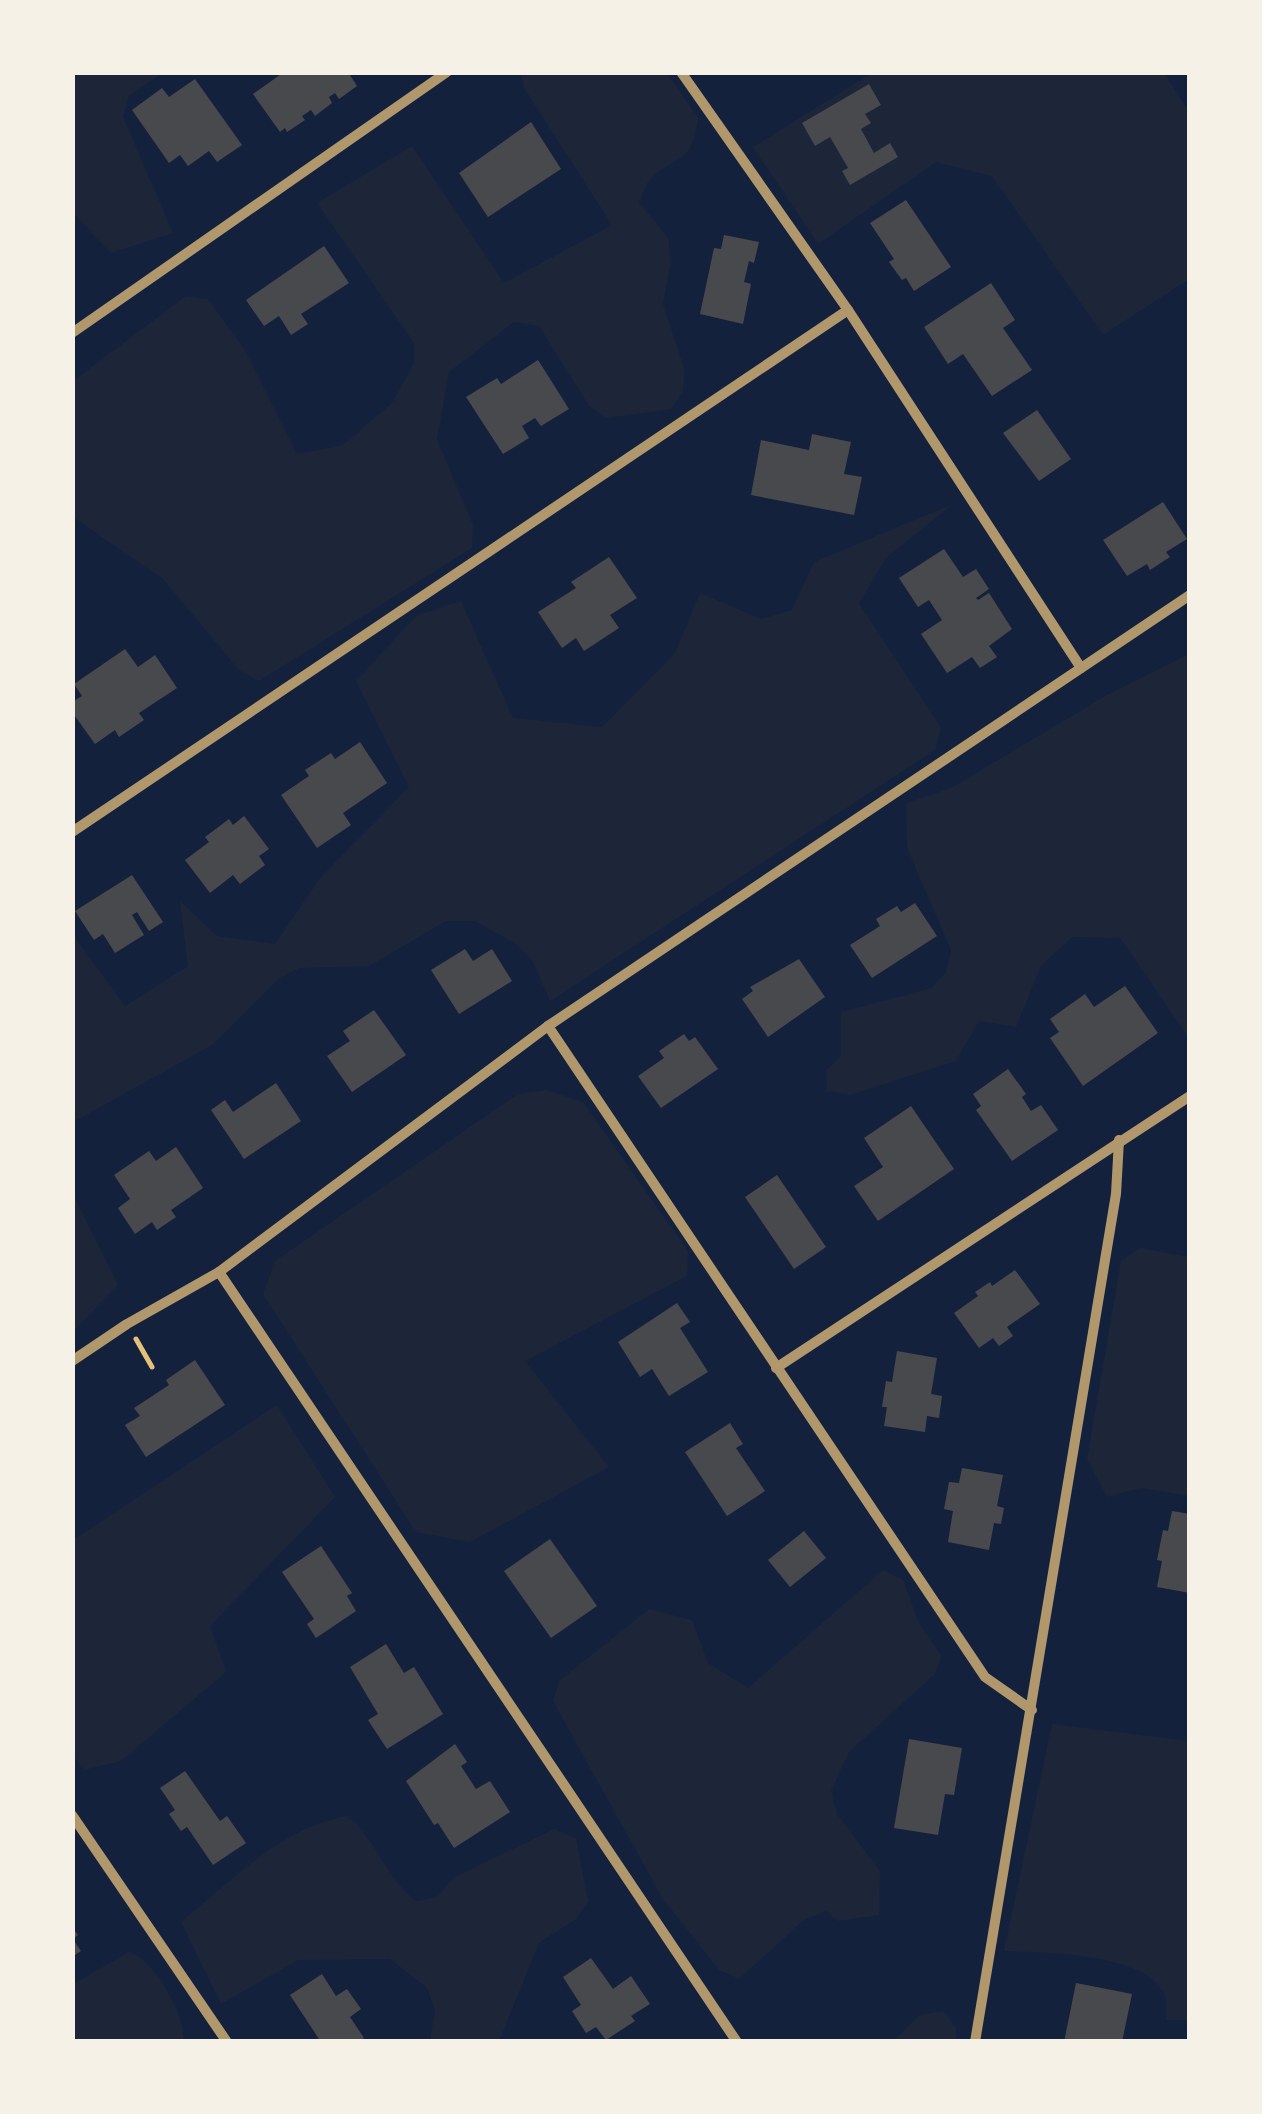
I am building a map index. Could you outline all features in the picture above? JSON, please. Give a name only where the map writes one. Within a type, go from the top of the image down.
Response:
[{"type":"street","points":[[72,333],[447,72]]},
{"type":"street","points":[[681,72],[848,310],[1081,668]]},
{"type":"street","points":[[72,832],[848,310]]},
{"type":"street","points":[[72,1361],[127,1324],[219,1272],[548,1026],[1190,596]]},
{"type":"street","points":[[548,1026],[985,1677],[1032,1710]]},
{"type":"street","points":[[776,1368],[1190,1096]]},
{"type":"street","points":[[975,2042],[1116,1194],[1119,1140]]},
{"type":"street","points":[[219,1272],[737,2042]]},
{"type":"street","points":[[72,1815],[227,2042]]},
{"type":"path","points":[[127,1324],[152,1367]]},
{"type":"shaded area","points":[[75,73],[162,73],[129,96],[123,117],[173,233],[111,253],[73,213]]},
{"type":"shaded area","points":[[521,73],[667,73],[698,118],[687,152],[650,180],[639,202],[668,238],[671,261],[663,304],[684,368],[683,390],[672,409],[606,418],[589,406],[539,326],[514,322],[449,372],[437,439],[473,525],[472,548],[259,681],[239,670],[163,579],[73,517],[73,381],[186,296],[208,299],[246,352],[297,454],[343,445],[393,402],[414,363],[414,343],[317,203],[412,146],[504,283],[612,225],[524,88]]},
{"type":"shaded area","points":[[872,73],[1164,73],[1189,112],[1189,279],[1103,335],[992,176],[936,162],[818,244],[753,147]],"holes":[[[869,84],[881,105],[865,114],[871,123],[861,129],[874,153],[890,144],[843,172],[848,168],[830,137],[815,146],[802,123]]]},
{"type":"shaded area","points":[[953,504],[886,558],[859,603],[941,728],[935,750],[550,1001],[532,960],[515,943],[474,921],[446,921],[369,966],[299,968],[278,979],[212,1045],[73,1122],[73,935],[125,1006],[188,966],[180,901],[217,936],[275,944],[320,878],[409,787],[356,681],[416,616],[461,601],[513,718],[602,727],[675,653],[700,593],[761,619],[792,610],[814,562]]},
{"type":"shaded area","points":[[1189,654],[1189,1038],[1120,938],[1072,937],[1041,966],[1016,1027],[979,1021],[956,1061],[850,1095],[827,1091],[826,1070],[841,1056],[841,1012],[932,988],[946,972],[951,950],[907,848],[906,803],[951,788],[1107,695]]},
{"type":"shaded area","points":[[546,1090],[583,1102],[688,1251],[687,1276],[525,1361],[609,1467],[470,1542],[416,1532],[263,1294],[275,1261],[518,1094]]},
{"type":"shaded area","points":[[73,1194],[118,1285],[72,1331]]},
{"type":"shaded area","points":[[1140,1248],[1189,1257],[1189,1496],[1141,1488],[1107,1497],[1087,1459],[1121,1261]]},
{"type":"shaded area","points":[[277,1405],[335,1497],[210,1626],[226,1672],[121,1761],[84,1770],[73,1756],[73,1540]]},
{"type":"shaded area","points":[[883,1570],[903,1580],[919,1623],[942,1657],[934,1675],[849,1752],[831,1791],[837,1814],[880,1871],[879,1915],[838,1921],[826,1911],[804,1920],[739,1979],[719,1970],[663,1899],[553,1701],[560,1680],[649,1609],[692,1620],[708,1663],[748,1688]]},
{"type":"shaded area","points":[[1052,1724],[1189,1741],[1189,2020],[1166,2020],[1165,1996],[1155,1982],[1117,1963],[1004,1951]]},
{"type":"shaded area","points":[[347,1816],[416,1901],[437,1897],[453,1878],[554,1829],[576,1838],[588,1901],[576,1919],[539,1943],[499,2041],[430,2041],[435,2010],[427,1988],[390,1959],[298,1960],[221,2004],[181,1922],[278,1844],[323,1822]]},
{"type":"shaded area","points":[[129,1952],[148,1965],[167,1990],[180,2018],[183,2041],[73,2041],[73,1984]]},
{"type":"shaded area","points":[[944,2011],[956,2028],[957,2041],[893,2041],[920,2015]]},
{"type":"building","points":[[284,72],[348,72],[357,86],[339,99],[335,93],[329,97],[332,103],[315,116],[311,110],[302,116],[305,120],[287,132],[285,128],[280,132],[253,94]]},
{"type":"building","points":[[195,79],[242,145],[217,162],[209,151],[188,166],[180,155],[169,163],[132,110],[162,88],[169,97]]},
{"type":"building","points":[[869,84],[881,105],[865,114],[871,123],[861,129],[874,153],[890,143],[898,157],[850,185],[842,171],[848,168],[830,137],[815,146],[802,123]]},
{"type":"building","points":[[531,122],[561,169],[488,217],[459,173]]},
{"type":"building","points":[[906,200],[951,267],[914,291],[889,262],[894,259],[870,223]]},
{"type":"building","points":[[724,235],[759,242],[744,282],[751,284],[743,324],[700,314],[714,248],[721,249]]},
{"type":"building","points":[[324,246],[349,283],[301,314],[308,324],[291,335],[279,316],[264,326],[246,300]]},
{"type":"building","points":[[991,283],[1015,320],[1003,328],[1032,370],[992,396],[963,354],[948,364],[924,327]]},
{"type":"building","points":[[538,360],[569,409],[541,426],[535,418],[522,426],[529,438],[503,454],[466,397],[497,378],[501,384]]},
{"type":"building","points":[[1037,410],[1071,459],[1039,481],[1003,433]]},
{"type":"building","points":[[812,434],[851,442],[844,474],[862,477],[854,515],[751,495],[761,440],[809,450]]},
{"type":"building","points":[[1163,502],[1187,539],[1166,552],[1170,557],[1150,570],[1147,564],[1127,576],[1103,540]]},
{"type":"building","points":[[944,549],[963,577],[976,569],[989,589],[976,598],[989,593],[1012,629],[989,646],[997,657],[980,668],[972,657],[947,673],[921,634],[942,620],[929,600],[918,607],[899,578]]},
{"type":"building","points":[[609,557],[637,598],[610,615],[619,628],[584,651],[576,638],[562,648],[538,612],[576,588],[571,582]]},
{"type":"building","points":[[125,649],[138,667],[155,655],[177,688],[139,713],[144,720],[119,737],[115,730],[95,744],[72,712],[72,702],[82,696],[74,684]]},
{"type":"building","points":[[360,742],[387,783],[343,813],[351,825],[317,848],[281,795],[309,776],[305,770],[331,753],[335,759]]},
{"type":"building","points":[[244,816],[269,849],[259,856],[265,865],[240,884],[233,875],[210,893],[185,860],[209,842],[205,837],[229,819],[233,825]]},
{"type":"building","points":[[132,875],[163,922],[149,931],[137,912],[132,915],[144,935],[115,953],[103,934],[94,940],[75,911]]},
{"type":"building","points":[[915,903],[937,936],[872,978],[850,945],[880,926],[876,919],[897,906],[901,912]]},
{"type":"building","points":[[465,949],[473,961],[492,949],[512,981],[459,1014],[431,970]]},
{"type":"building","points":[[799,959],[825,997],[768,1037],[742,999],[753,991],[750,987]]},
{"type":"building","points":[[1125,986],[1158,1033],[1083,1086],[1050,1038],[1059,1032],[1050,1019],[1085,994],[1094,1007]]},
{"type":"building","points":[[374,1010],[406,1055],[352,1092],[327,1056],[350,1041],[343,1031]]},
{"type":"building","points":[[684,1034],[689,1041],[695,1037],[718,1069],[661,1108],[638,1076],[664,1058],[659,1051]]},
{"type":"building","points":[[1008,1069],[1026,1094],[1022,1097],[1031,1111],[1041,1105],[1058,1130],[1012,1161],[976,1110],[981,1106],[973,1094]]},
{"type":"building","points":[[276,1083],[301,1121],[244,1159],[211,1110],[225,1100],[233,1112]]},
{"type":"building","points":[[911,1106],[954,1169],[878,1221],[854,1186],[883,1167],[864,1138]]},
{"type":"building","points":[[176,1147],[203,1188],[171,1210],[176,1217],[157,1230],[152,1222],[135,1234],[118,1208],[130,1199],[114,1175],[149,1151],[156,1161]]},
{"type":"building","points":[[777,1175],[826,1247],[794,1269],[745,1197]]},
{"type":"building","points":[[1015,1270],[1040,1304],[1007,1327],[1013,1336],[999,1346],[993,1338],[979,1348],[954,1313],[978,1296],[975,1292]]},
{"type":"building","points":[[677,1303],[690,1322],[680,1328],[708,1372],[669,1396],[652,1369],[640,1377],[618,1342]]},
{"type":"building","points":[[897,1351],[937,1358],[931,1394],[942,1396],[939,1418],[927,1416],[925,1432],[884,1426],[886,1381],[892,1382]]},
{"type":"building","points":[[195,1360],[225,1405],[146,1457],[125,1425],[140,1416],[134,1408],[169,1385],[166,1380]]},
{"type":"building","points":[[730,1423],[743,1444],[736,1448],[765,1491],[727,1516],[685,1452]]},
{"type":"building","points":[[962,1468],[1003,1475],[997,1506],[1004,1508],[1001,1524],[994,1523],[989,1550],[948,1542],[953,1511],[944,1509],[949,1482],[959,1483]]},
{"type":"building","points":[[1172,1511],[1190,1514],[1190,1593],[1157,1587],[1162,1561],[1157,1560],[1163,1530],[1168,1531]]},
{"type":"building","points":[[804,1531],[826,1558],[790,1587],[768,1560]]},
{"type":"building","points":[[550,1539],[597,1606],[551,1638],[504,1571]]},
{"type":"building","points":[[321,1546],[352,1593],[347,1596],[356,1611],[316,1638],[307,1624],[314,1619],[282,1572]]},
{"type":"building","points":[[386,1644],[404,1673],[414,1667],[443,1714],[387,1749],[368,1720],[378,1714],[350,1667]]},
{"type":"building","points":[[909,1739],[962,1748],[954,1795],[945,1794],[938,1835],[894,1828]]},
{"type":"building","points":[[455,1744],[467,1762],[461,1766],[476,1789],[490,1781],[510,1812],[454,1848],[406,1781]]},
{"type":"building","points":[[185,1771],[220,1821],[227,1816],[246,1843],[213,1865],[187,1827],[181,1831],[169,1814],[175,1810],[160,1788]]},
{"type":"building","points":[[72,1927],[78,1935],[73,1939],[81,1951],[72,1957]]},
{"type":"building","points":[[591,1958],[613,1989],[631,1976],[650,2004],[631,2016],[635,2021],[606,2040],[596,2027],[586,2033],[572,2011],[581,2005],[563,1977]]},
{"type":"building","points":[[322,1974],[336,1996],[347,1989],[361,2009],[350,2017],[364,2038],[359,2042],[321,2042],[290,1995]]},
{"type":"building","points":[[1076,1983],[1132,1994],[1122,2042],[1064,2042]]}]
